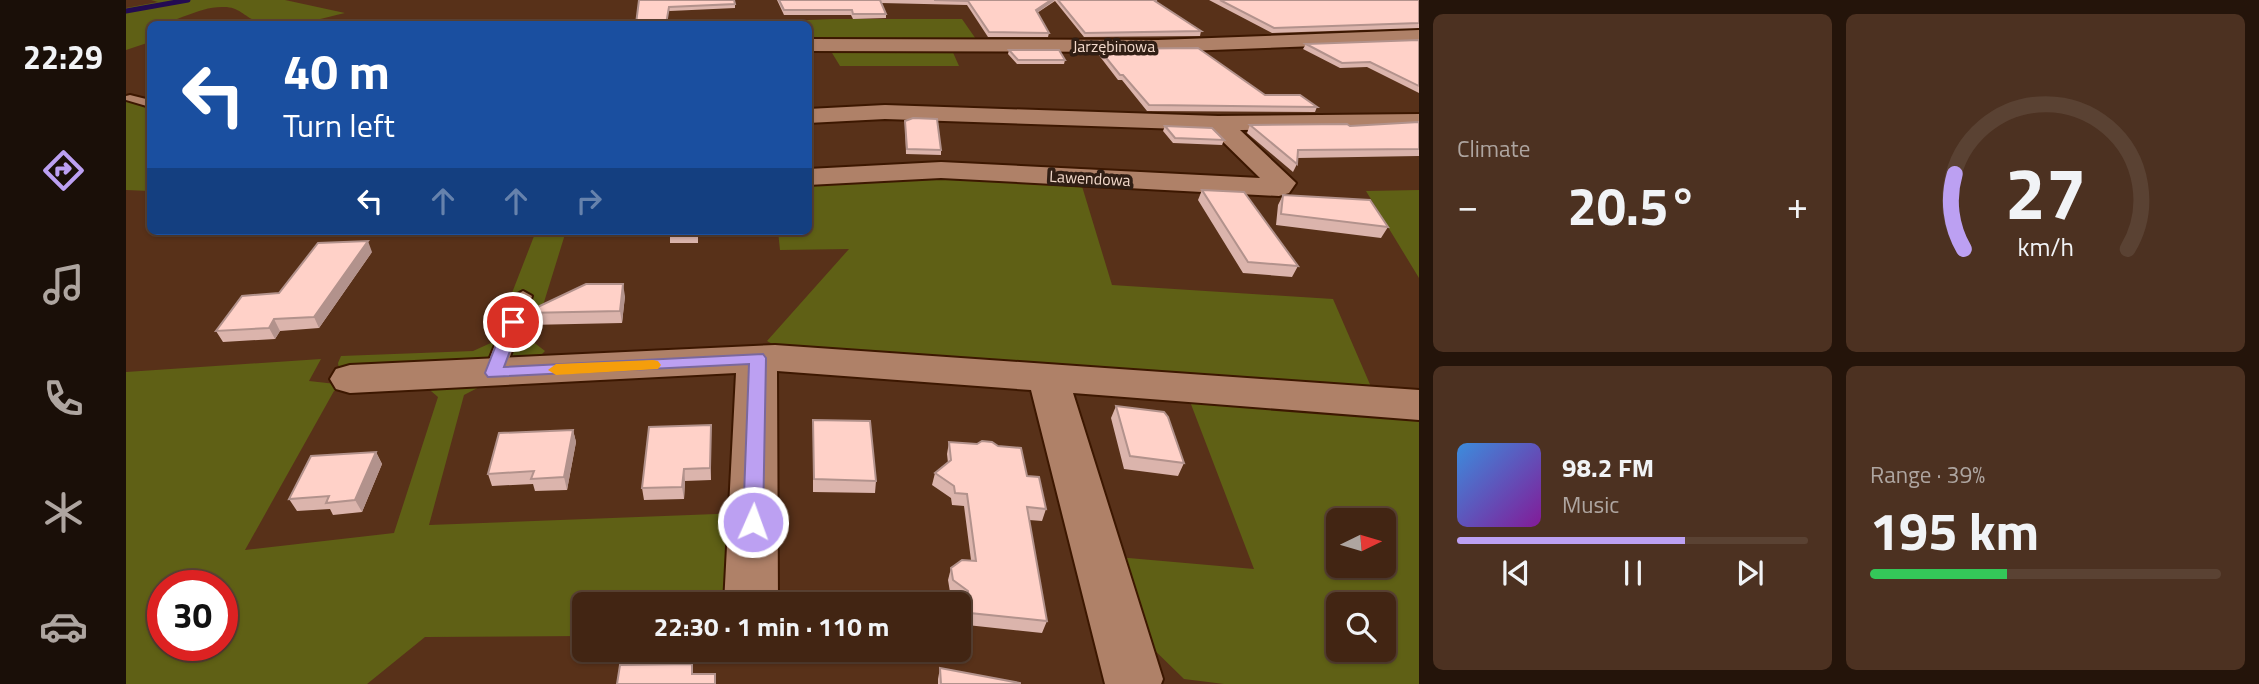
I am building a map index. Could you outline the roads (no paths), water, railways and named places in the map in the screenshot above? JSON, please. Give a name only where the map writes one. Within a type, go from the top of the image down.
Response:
[{"type":"street","name":"Jarzębinowa","points":[[812,45],[1170,46],[1419,36]]},
{"type":"street","points":[[812,116],[885,112],[1218,123],[1419,121]]},
{"type":"street","name":"Lawendowa","points":[[812,177],[941,170],[1279,187],[1282,183],[1218,123]]},
{"type":"street","points":[[751,592],[757,358]]},
{"type":"street","points":[[350,379],[757,358],[1419,405]]},
{"type":"street","points":[[1048,378],[1133,679]]},
{"type":"lane","points":[[130,98],[147,103]]},
{"type":"lane","points":[[494,373],[523,296]]},
{"type":"waterway","points":[[126,11],[188,0]]}]
